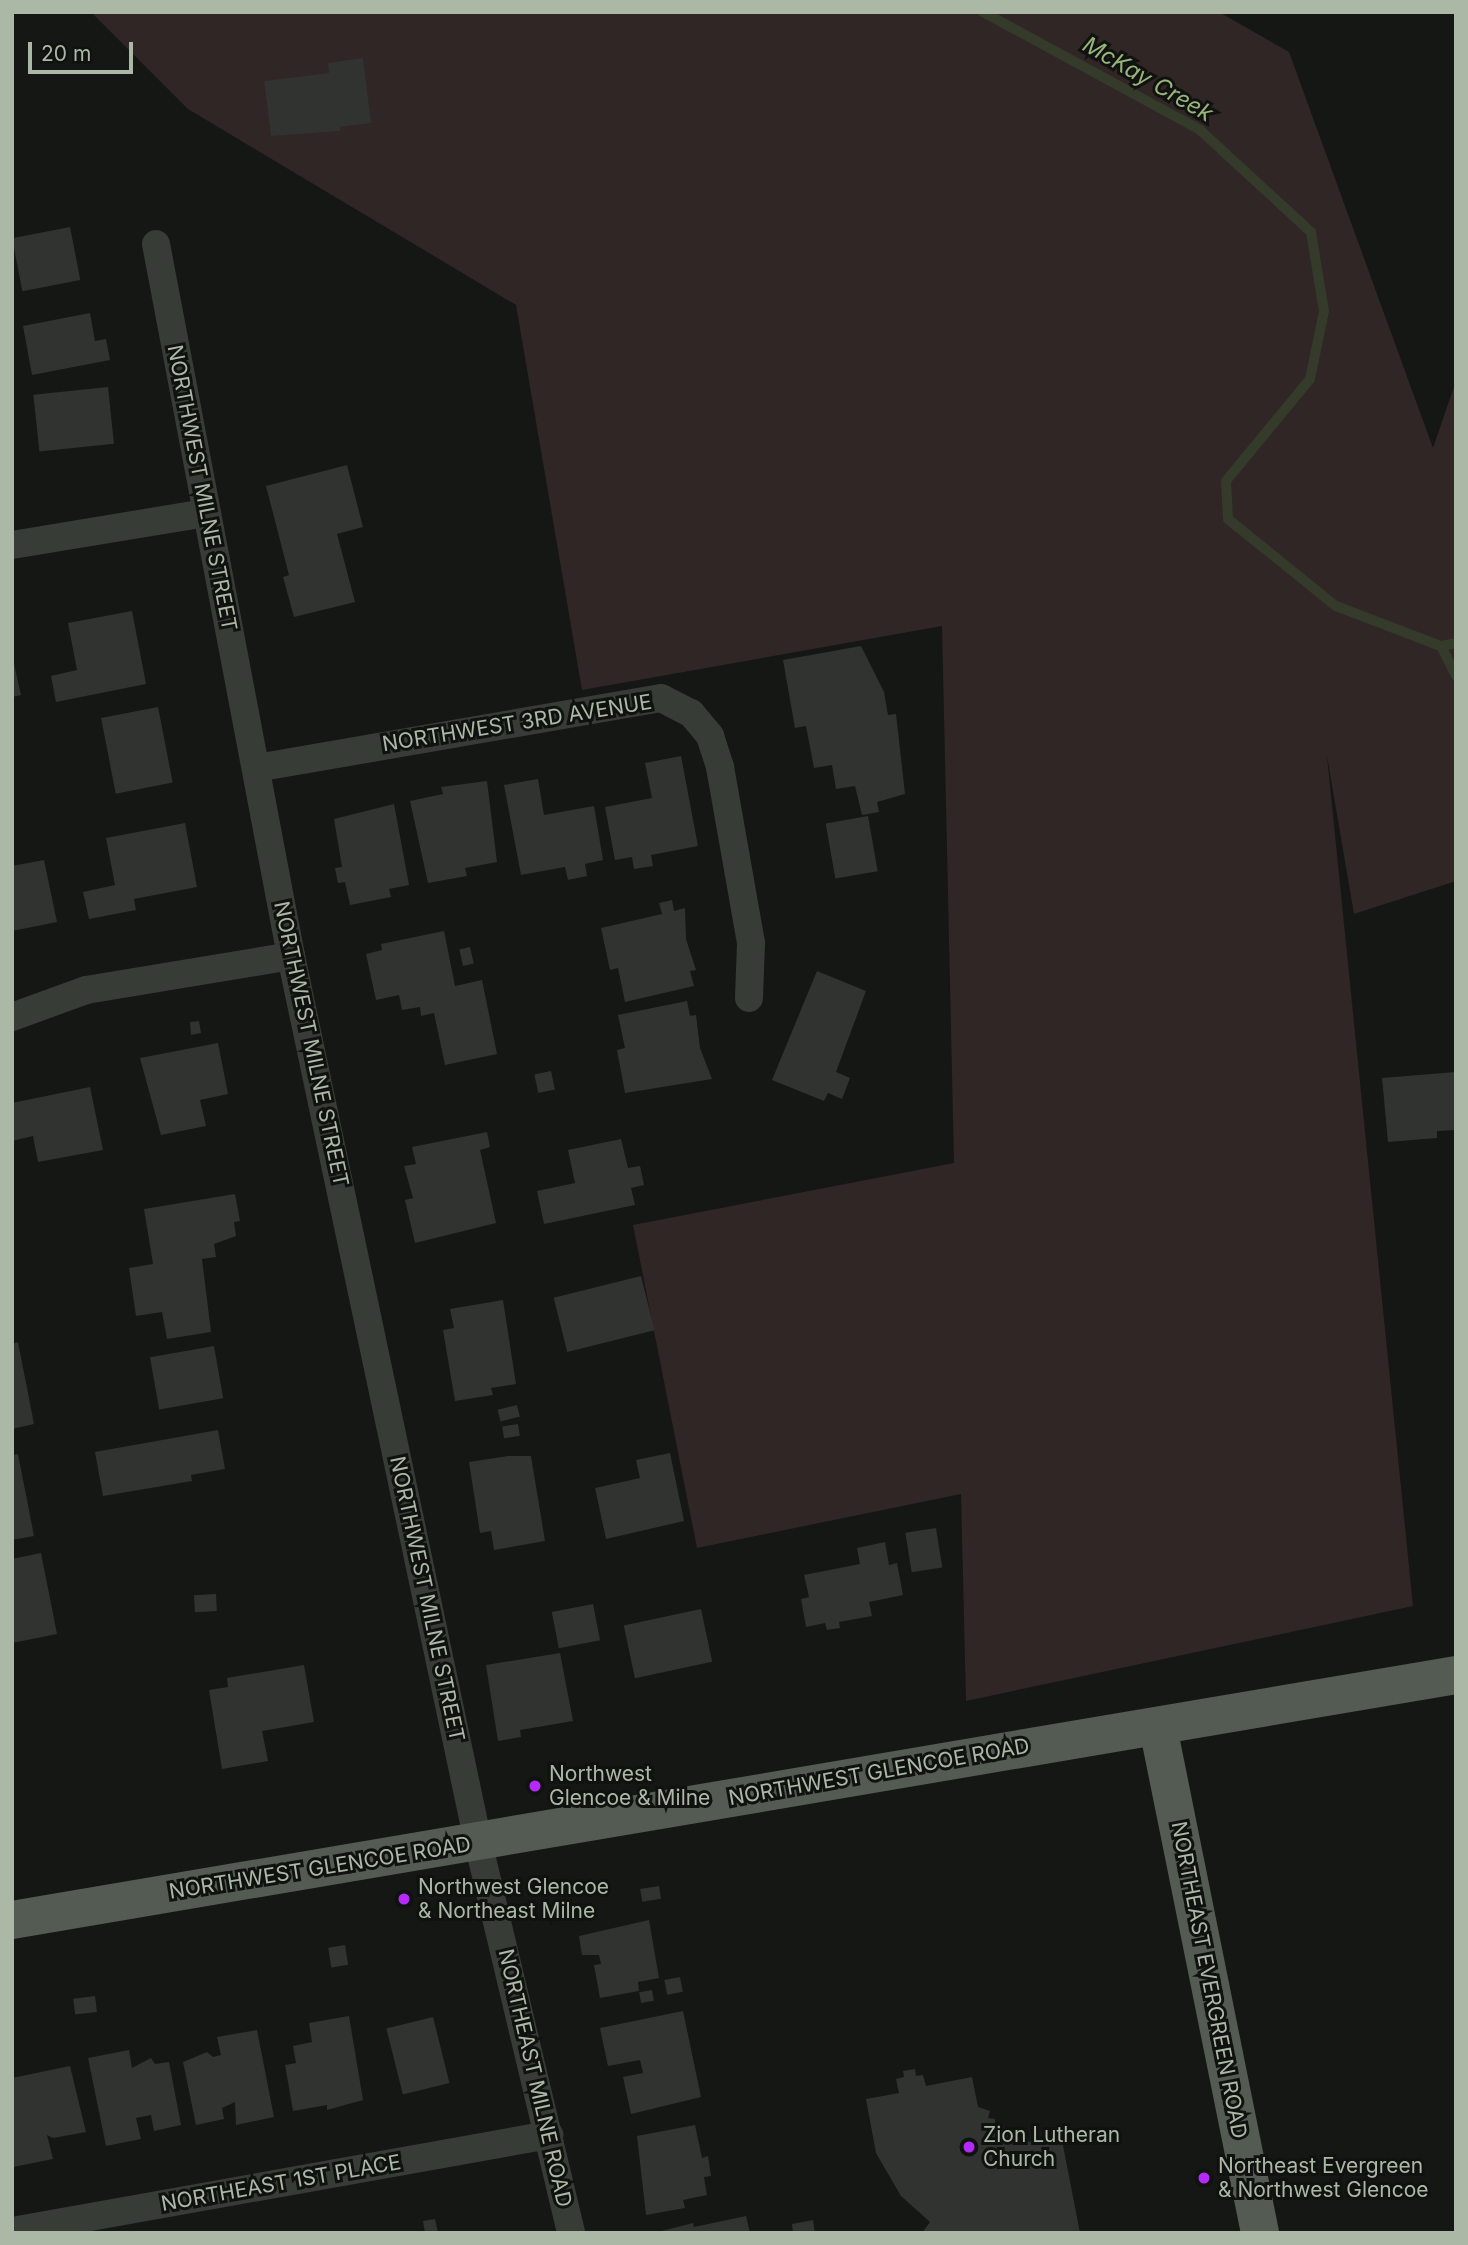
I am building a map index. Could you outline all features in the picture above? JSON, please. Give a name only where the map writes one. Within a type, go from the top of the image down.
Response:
[{"type":"main road","name":"NORTHWEST GLENCOE ROAD","points":[[12,1920],[1456,1675]]},
{"type":"main road","name":"NORTHEAST EVERGREEN ROAD","points":[[1158,1727],[1260,2233]]},
{"type":"street","name":"NORTHWEST MILNE STREET","points":[[156,244],[292,956],[478,1842]]},
{"type":"street","points":[[12,545],[206,513]]},
{"type":"street","name":"NORTHWEST 3RD AVENUE","points":[[256,768],[661,698],[691,713],[710,736],[720,767],[751,943],[749,998]]},
{"type":"street","points":[[12,1017],[86,990],[292,956]]},
{"type":"street","name":"NORTHEAST MILNE ROAD","points":[[478,1842],[571,2233]]},
{"type":"street","name":"NORTHEAST 1ST PLACE","points":[[12,2231],[549,2135]]},
{"type":"shaded area","points":[[91,12],[1219,12],[1289,52],[1433,448],[1456,381],[1456,881],[1354,914],[1327,756],[1413,1606],[966,1701],[961,1494],[697,1548],[633,1225],[954,1163],[942,626],[582,690],[516,305],[188,109]]},
{"type":"building","points":[[363,58],[371,123],[340,127],[340,131],[271,136],[264,81],[329,73],[328,63]]},
{"type":"building","points":[[70,227],[80,280],[22,291],[12,238]]},
{"type":"building","points":[[90,313],[95,341],[106,339],[110,360],[32,375],[23,326]]},
{"type":"building","points":[[108,387],[114,444],[39,452],[33,395]]},
{"type":"building","points":[[347,465],[363,527],[337,534],[355,602],[294,617],[283,577],[289,575],[266,486]]},
{"type":"building","points":[[132,611],[146,684],[56,702],[51,676],[77,670],[68,623]]},
{"type":"building","points":[[861,646],[884,692],[888,715],[896,714],[905,794],[877,802],[879,812],[862,815],[855,786],[836,789],[832,765],[814,768],[806,726],[795,728],[783,660]]},
{"type":"building","points":[[12,655],[21,695],[12,697]]},
{"type":"building","points":[[158,707],[173,783],[116,794],[101,718]]},
{"type":"building","points":[[681,756],[698,846],[651,855],[653,866],[634,869],[632,857],[615,860],[605,807],[652,798],[645,763]]},
{"type":"building","points":[[538,779],[544,815],[594,806],[603,860],[585,864],[587,876],[568,880],[565,867],[521,875],[504,785]]},
{"type":"building","points":[[487,781],[497,862],[465,868],[467,876],[428,883],[410,801],[443,794],[441,787]]},
{"type":"building","points":[[394,804],[409,885],[389,889],[391,897],[350,905],[345,882],[338,883],[335,868],[342,867],[334,819]]},
{"type":"building","points":[[868,816],[878,871],[835,879],[826,823]]},
{"type":"building","points":[[185,823],[197,887],[134,899],[136,910],[89,919],[83,892],[115,885],[106,838]]},
{"type":"building","points":[[44,860],[57,922],[12,931],[12,866]]},
{"type":"building","points":[[672,900],[674,911],[685,908],[686,939],[696,970],[690,971],[694,986],[625,1002],[618,968],[610,970],[601,928],[662,914],[659,903]]},
{"type":"building","points":[[444,931],[455,986],[482,980],[497,1054],[445,1065],[434,1013],[421,1016],[420,1007],[402,1010],[399,995],[376,1000],[366,954],[382,950],[381,944]]},
{"type":"building","points":[[470,947],[474,964],[463,966],[459,949]]},
{"type":"building","points":[[817,971],[866,991],[836,1072],[850,1078],[842,1099],[828,1093],[824,1101],[772,1080]]},
{"type":"building","points":[[687,1001],[690,1016],[696,1015],[700,1048],[712,1079],[625,1093],[617,1050],[625,1048],[618,1015]]},
{"type":"building","points":[[199,1021],[201,1033],[191,1035],[190,1022]]},
{"type":"building","points":[[218,1043],[228,1094],[200,1100],[206,1126],[161,1135],[140,1058]]},
{"type":"building","points":[[551,1071],[555,1090],[538,1093],[534,1075]]},
{"type":"building","points":[[1456,1072],[1456,1130],[1437,1131],[1437,1138],[1388,1142],[1382,1078]]},
{"type":"building","points":[[90,1087],[103,1150],[38,1162],[33,1136],[12,1141],[12,1103]]},
{"type":"building","points":[[487,1132],[490,1147],[480,1150],[496,1223],[415,1243],[405,1200],[413,1198],[404,1166],[416,1164],[412,1147]]},
{"type":"building","points":[[621,1139],[628,1168],[640,1166],[644,1185],[631,1188],[635,1205],[544,1224],[537,1191],[575,1183],[568,1150]]},
{"type":"building","points":[[235,1194],[240,1221],[234,1222],[236,1236],[214,1244],[216,1257],[202,1259],[211,1332],[167,1339],[162,1312],[136,1316],[129,1268],[153,1264],[144,1209]]},
{"type":"building","points":[[641,1276],[655,1330],[567,1352],[554,1298]]},
{"type":"building","points":[[503,1300],[516,1384],[491,1388],[493,1395],[455,1401],[443,1330],[454,1328],[450,1309]]},
{"type":"building","points":[[18,1342],[34,1424],[12,1429],[12,1344]]},
{"type":"building","points":[[214,1346],[223,1398],[159,1409],[150,1357]]},
{"type":"building","points":[[517,1405],[520,1417],[500,1421],[498,1410]]},
{"type":"building","points":[[518,1424],[520,1436],[504,1438],[502,1427]]},
{"type":"building","points":[[218,1430],[225,1469],[191,1475],[192,1481],[103,1496],[95,1452]]},
{"type":"building","points":[[670,1453],[684,1521],[606,1539],[595,1488],[640,1478],[636,1460]]},
{"type":"building","points":[[18,1454],[34,1536],[12,1540],[12,1455]]},
{"type":"building","points":[[508,1456],[531,1456],[545,1541],[494,1550],[491,1531],[480,1533],[469,1462]]},
{"type":"building","points":[[936,1528],[942,1568],[912,1572],[905,1533]]},
{"type":"building","points":[[885,1542],[889,1565],[897,1563],[903,1595],[869,1602],[872,1616],[839,1622],[840,1628],[827,1630],[825,1623],[806,1627],[801,1599],[809,1597],[804,1575],[860,1564],[857,1548]]},
{"type":"building","points":[[41,1553],[57,1634],[12,1643],[12,1559]]},
{"type":"building","points":[[216,1594],[217,1611],[195,1612],[194,1595]]},
{"type":"building","points":[[593,1604],[600,1640],[559,1648],[552,1612]]},
{"type":"building","points":[[701,1609],[712,1662],[635,1678],[624,1625]]},
{"type":"building","points":[[560,1653],[573,1721],[520,1730],[521,1737],[498,1741],[486,1665]]},
{"type":"building","points":[[304,1665],[314,1722],[262,1731],[268,1761],[222,1769],[209,1690],[228,1687],[227,1678]]},
{"type":"building","points":[[659,1886],[661,1899],[642,1902],[640,1889]]},
{"type":"building","points":[[649,1920],[659,1978],[638,1982],[639,1991],[600,1998],[594,1965],[601,1964],[599,1955],[582,1955],[579,1936]]},
{"type":"building","points":[[345,1945],[348,1965],[331,1967],[328,1948]]},
{"type":"building","points":[[680,1977],[683,1992],[667,1995],[664,1980]]},
{"type":"building","points":[[652,1990],[654,2001],[641,2003],[639,1992]]},
{"type":"building","points":[[95,1996],[97,2012],[75,2015],[73,1999]]},
{"type":"building","points":[[683,2011],[701,2097],[631,2114],[623,2077],[643,2073],[640,2060],[608,2066],[600,2028]]},
{"type":"building","points":[[349,2016],[363,2100],[327,2110],[327,2105],[293,2111],[285,2065],[296,2063],[293,2046],[312,2042],[309,2023]]},
{"type":"building","points":[[433,2017],[449,2083],[403,2095],[386,2029]]},
{"type":"building","points":[[257,2030],[274,2117],[236,2125],[235,2102],[222,2108],[224,2119],[196,2125],[183,2062],[207,2052],[213,2057],[221,2055],[217,2037]]},
{"type":"building","points":[[129,2050],[132,2068],[151,2058],[155,2064],[169,2062],[181,2125],[154,2131],[151,2115],[136,2118],[141,2139],[106,2146],[88,2058]]},
{"type":"building","points":[[70,2066],[86,2132],[53,2138],[47,2135],[53,2159],[13,2167],[12,2078]]},
{"type":"building","name":"Zion Lutheran Church","points":[[915,2069],[916,2076],[923,2075],[926,2086],[972,2077],[978,2107],[990,2111],[988,2118],[995,2119],[995,2127],[1003,2126],[1005,2134],[1012,2130],[1016,2137],[1023,2132],[1029,2142],[1061,2135],[1080,2233],[922,2233],[930,2222],[901,2196],[876,2153],[866,2099],[899,2093],[896,2079],[904,2077],[903,2071]]},
{"type":"building","points":[[695,2125],[702,2158],[708,2156],[711,2176],[704,2177],[707,2195],[683,2200],[685,2208],[646,2215],[637,2136]]},
{"type":"building","points":[[746,2216],[750,2233],[654,2233],[693,2223],[694,2227]]},
{"type":"building","points":[[435,2219],[438,2233],[425,2233],[423,2221]]},
{"type":"building","points":[[813,2220],[815,2233],[793,2233],[792,2224]]},
{"type":"waterway","name":"McKay Creek","points":[[983,12],[1200,130],[1311,232],[1324,311],[1310,379],[1226,481],[1228,519],[1336,606],[1441,646],[1456,643]]},
{"type":"waterway","points":[[1441,646],[1456,675]]},
{"type":"place","name":"Northwest Glencoe & Milne","points":[[535,1786]]},
{"type":"place","name":"Northwest Glencoe & Northeast Milne","points":[[404,1899]]},
{"type":"place","name":"Zion Lutheran Church","points":[[969,2147]]},
{"type":"place","name":"Northeast Evergreen & Northwest Glencoe","points":[[1204,2178]]}]
